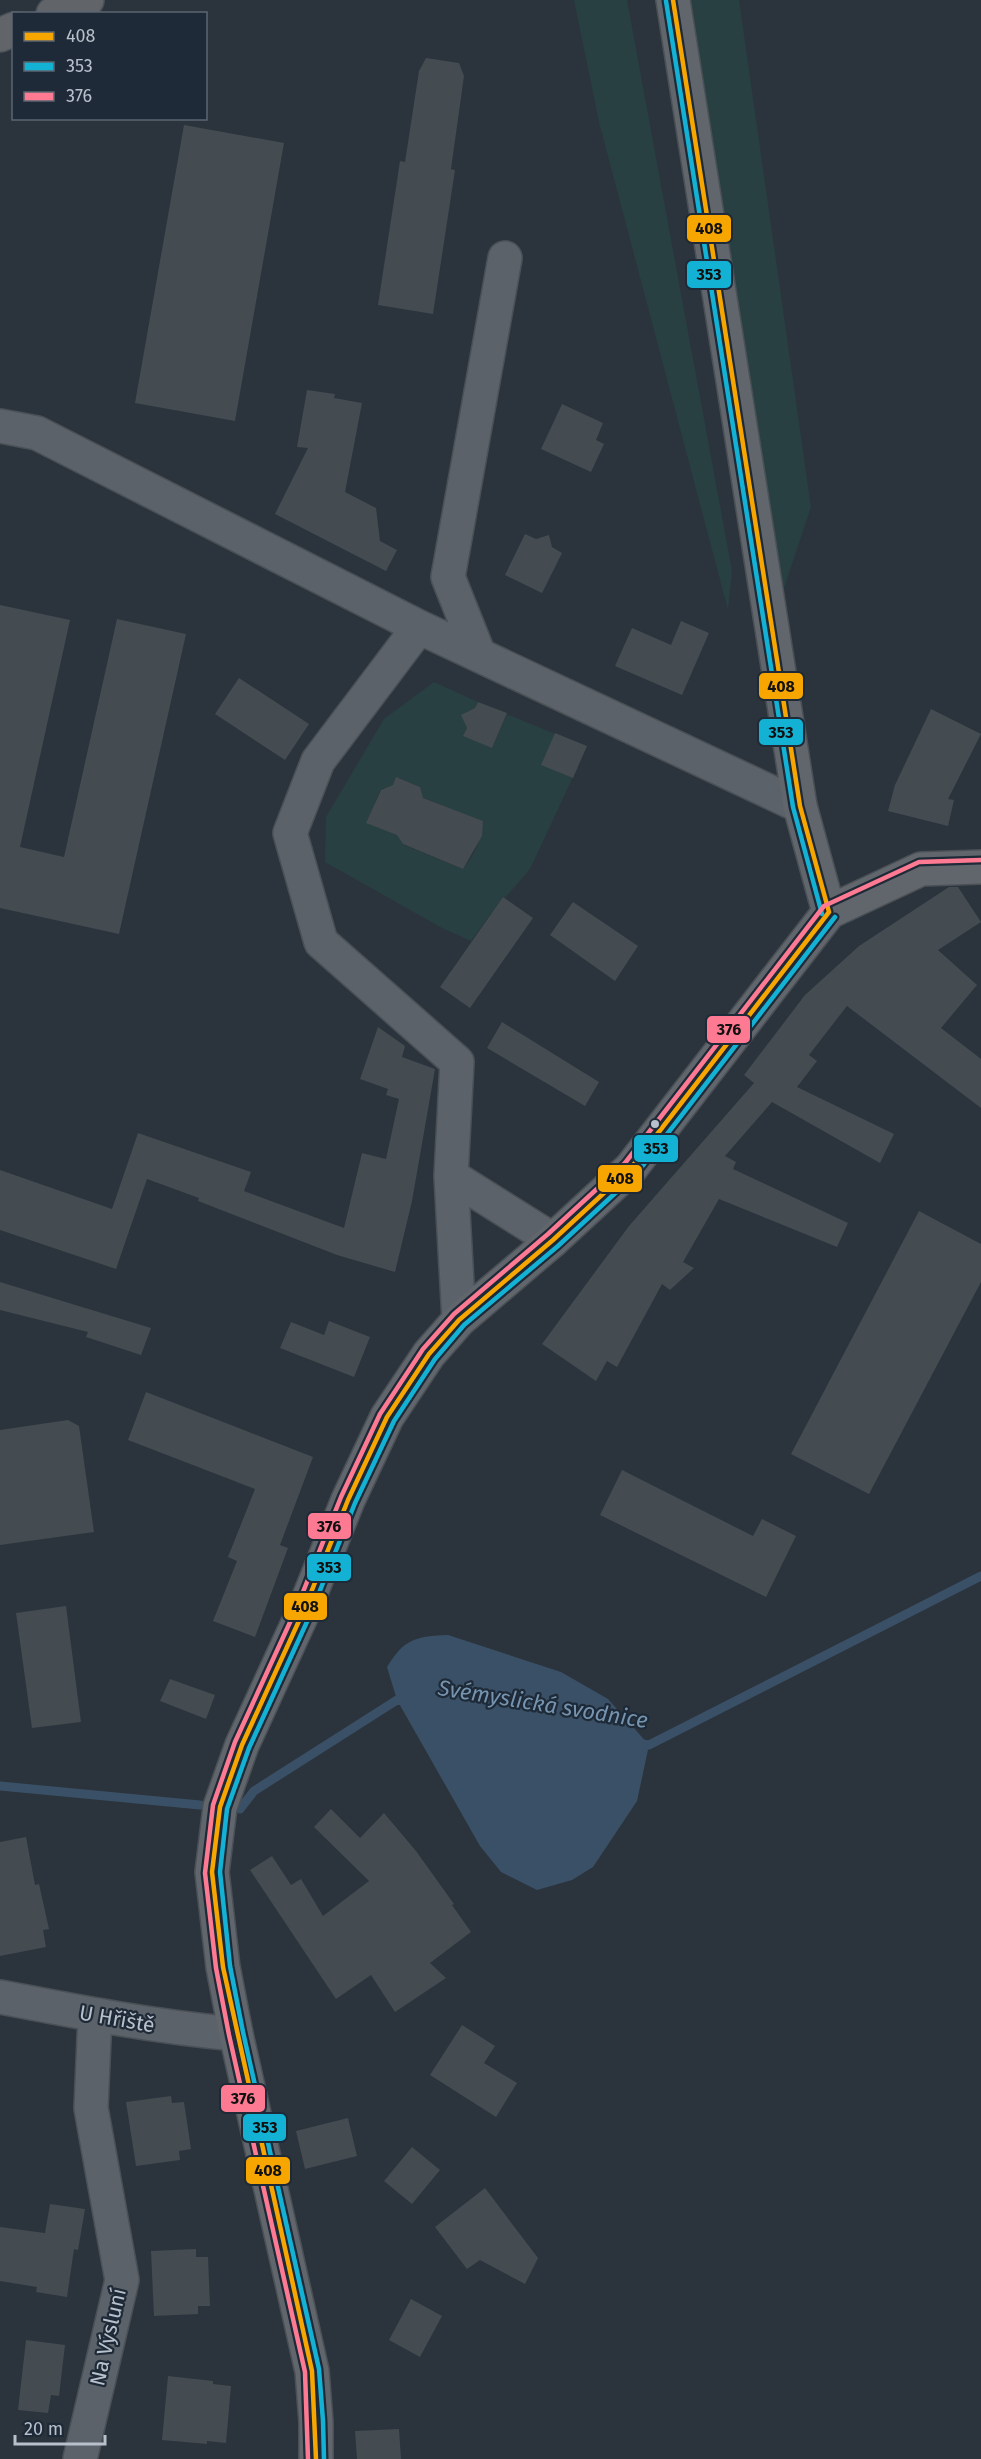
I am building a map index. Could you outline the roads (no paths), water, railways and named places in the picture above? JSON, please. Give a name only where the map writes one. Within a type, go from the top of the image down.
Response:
[{"type":"highway","points":[[58,12],[87,0]]},
{"type":"street","points":[[674,0],[800,806],[829,912]]},
{"type":"street","points":[[479,655],[448,577],[505,258]]},
{"type":"street","points":[[0,426],[37,433],[420,627],[800,806]]},
{"type":"street","points":[[420,627],[318,761],[290,833],[321,942],[457,1062],[451,1176],[459,1320]]},
{"type":"street","points":[[316,2459],[312,2371],[236,2034],[223,1967],[212,1872],[220,1807],[242,1745],[304,1610],[348,1500],[387,1417],[429,1354],[459,1320],[553,1240],[631,1168],[829,912],[921,869],[981,867]]},
{"type":"street","points":[[451,1176],[553,1240]]},
{"type":"street","name":"U Hřiště","points":[[0,1997],[95,2016],[186,2030],[236,2034]]},
{"type":"street","name":"Na Výsluní","points":[[80,2459],[122,2280],[92,2108],[95,2016]]},
{"type":"water","points":[[448,1635],[561,1672],[608,1699],[649,1745],[637,1801],[593,1867],[572,1880],[537,1890],[501,1872],[480,1846],[397,1700],[387,1667],[399,1650],[419,1638]]},
{"type":"waterway","name":"Svémyslická svodnice","points":[[637,1743],[649,1745],[981,1576]]},
{"type":"waterway","name":"Svémyslická svodnice","points":[[240,1809],[254,1791],[397,1700],[408,1702]]},
{"type":"waterway","name":"Svémyslická svodnice","points":[[0,1786],[200,1805]]}]
